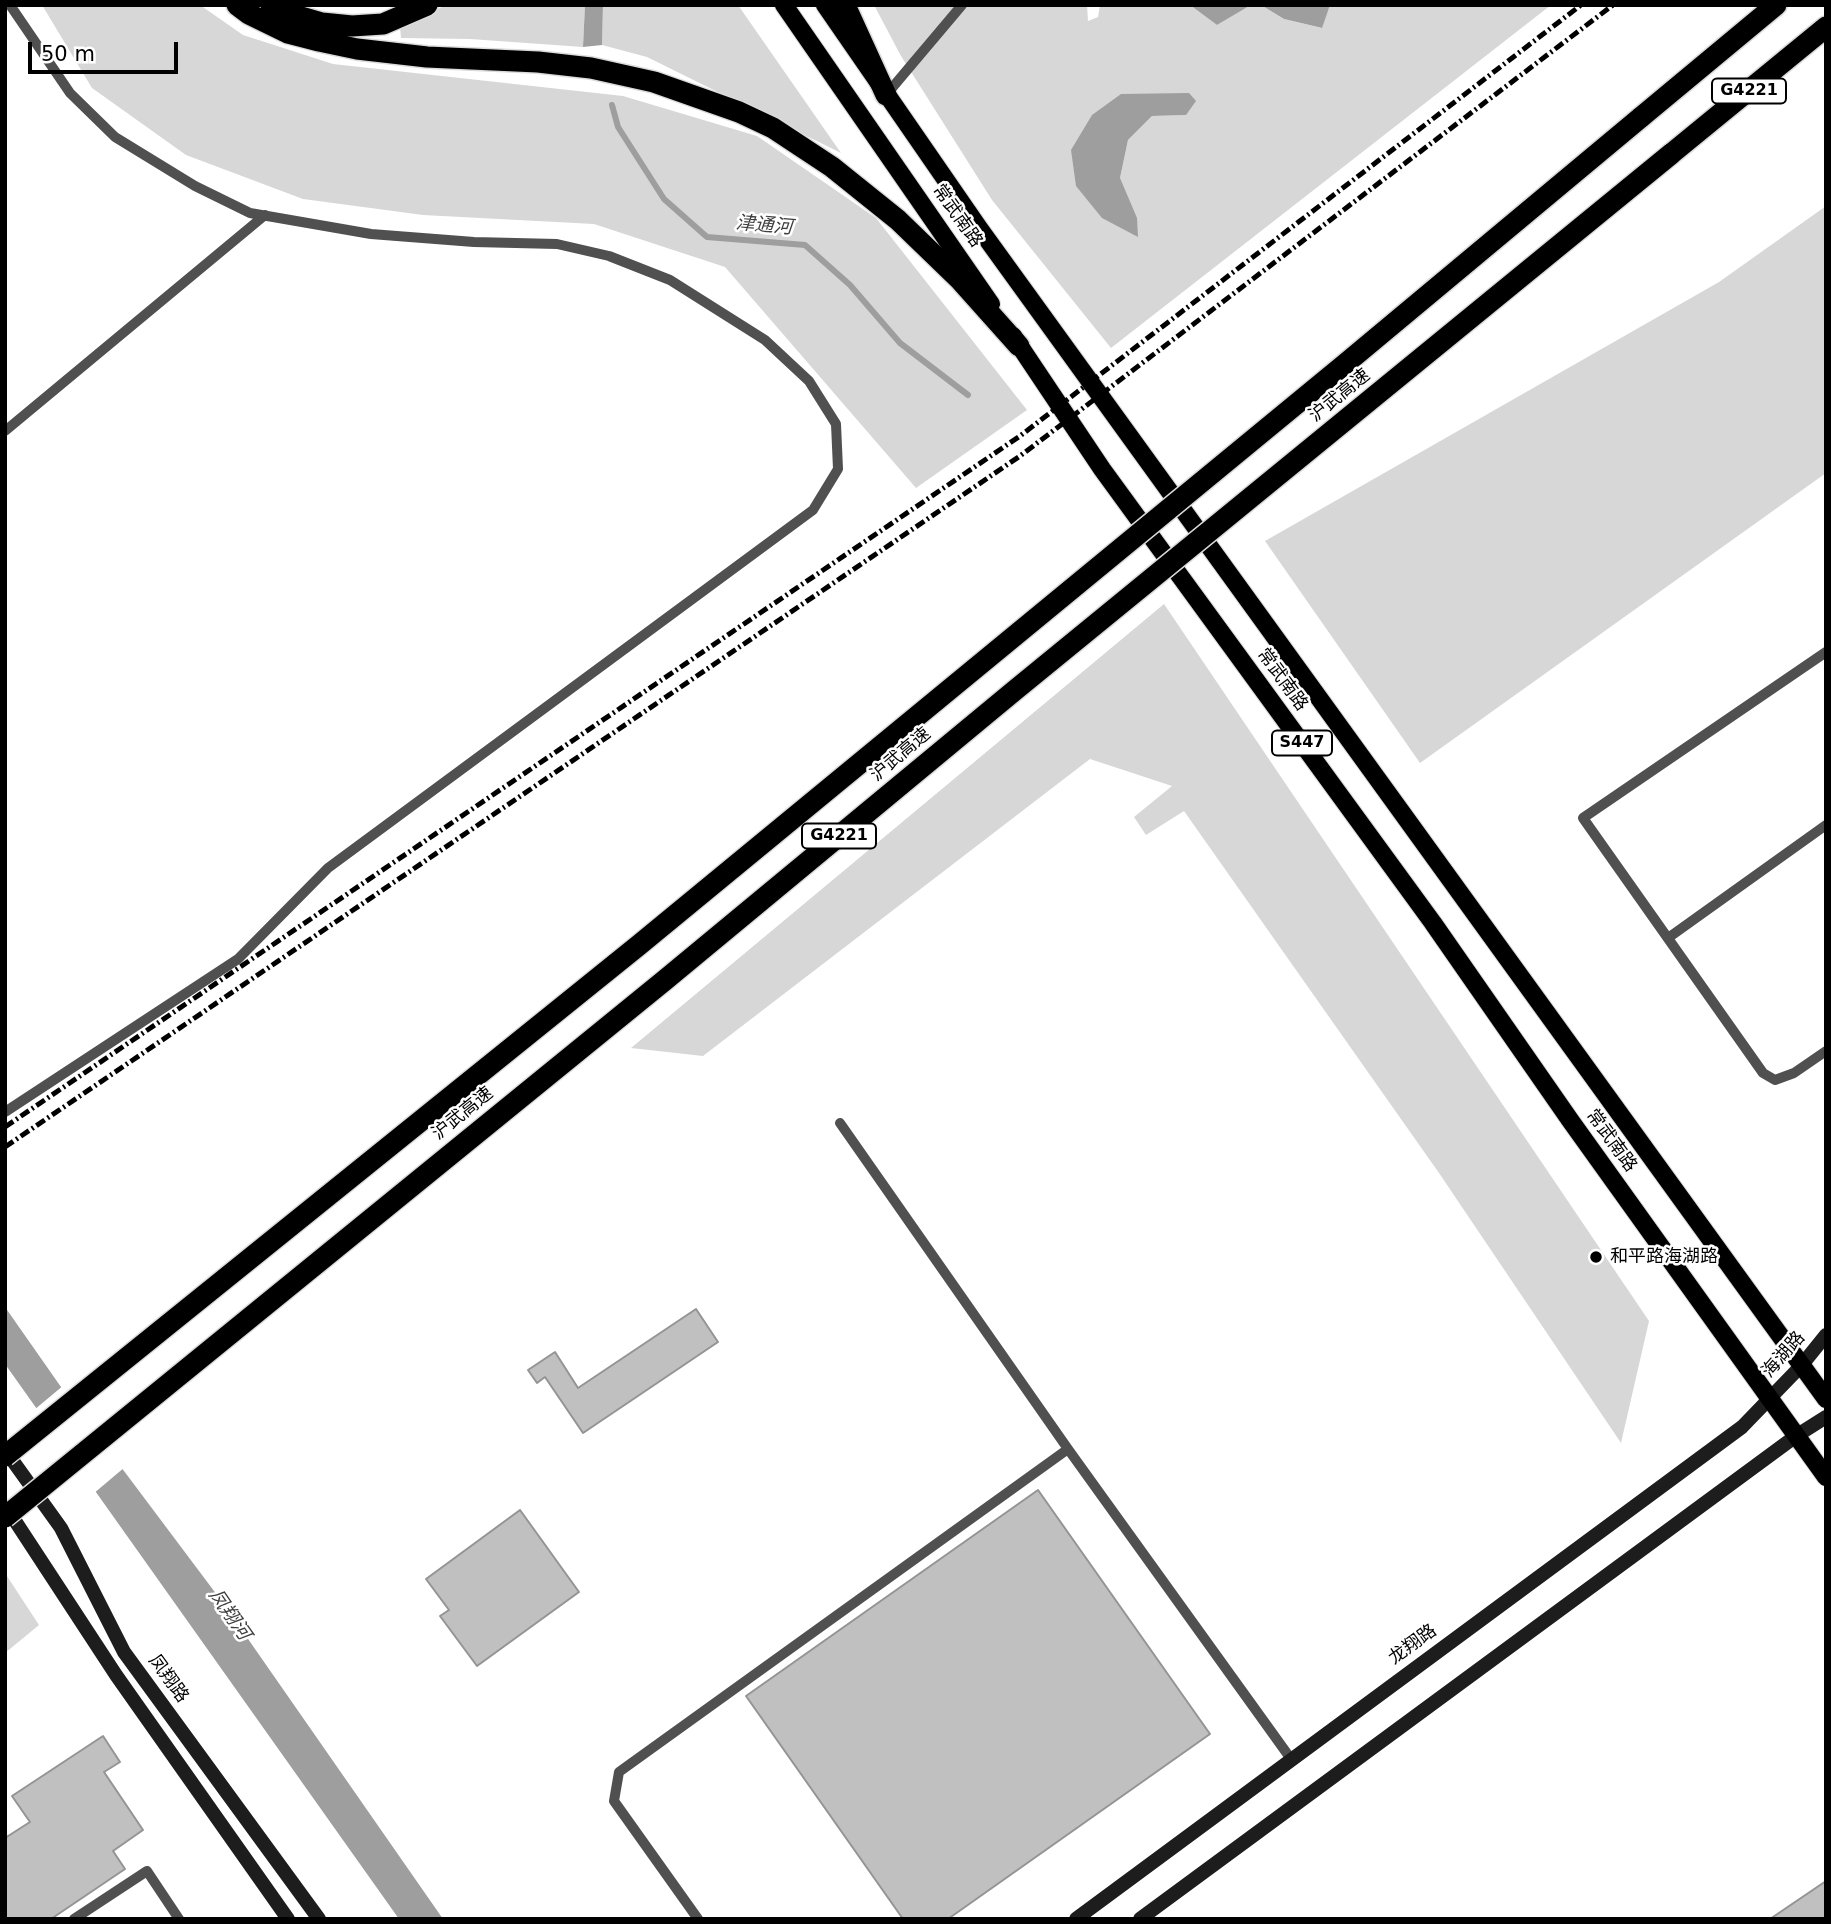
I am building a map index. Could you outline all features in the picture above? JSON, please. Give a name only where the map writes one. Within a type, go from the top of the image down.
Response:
[{"type":"highway","points":[[237,5],[249,15],[288,33],[318,41],[358,49],[427,57],[538,62],[590,68],[654,82],[739,113],[773,128],[832,167],[898,220],[960,280],[1019,346]]},
{"type":"highway","points":[[271,5],[322,23],[352,26],[383,24],[427,5]]},
{"type":"highway","points":[[845,5],[886,95]]},
{"type":"highway","points":[[1640,117],[1756,5]]},
{"type":"highway","name":"沪武高速","points":[[5,1456],[639,945],[1335,373],[1776,5]]},
{"type":"highway","name":"沪武高速","points":[[5,1517],[1826,27]]},
{"type":"main road","name":"常武南路","points":[[784,5],[953,247],[1102,469],[1433,923],[1826,1477]]},
{"type":"main road","name":"常武南路","points":[[825,5],[979,228],[1826,1399]]},
{"type":"street","name":"海湖路","points":[[1770,1399],[1826,1335]]},
{"type":"street","name":"龙翔路","points":[[1076,1919],[1742,1427],[1770,1399]]},
{"type":"street","points":[[1140,1919],[1796,1436],[1826,1417]]},
{"type":"street","name":"凤翔路","points":[[5,1450],[61,1528],[124,1652],[319,1919]]},
{"type":"street","points":[[5,1506],[116,1675],[288,1919]]},
{"type":"lane","points":[[5,1112],[238,959],[328,868],[813,510],[838,469],[836,424],[809,382],[765,340],[670,280],[609,256],[557,244],[474,242],[371,234],[250,213],[194,186],[115,137],[70,93],[10,5]]},
{"type":"lane","points":[[886,95],[962,5]]},
{"type":"lane","points":[[5,431],[265,215]]},
{"type":"lane","points":[[1826,653],[1583,818],[1763,1073],[1775,1080],[1794,1073],[1826,1051]]},
{"type":"lane","points":[[1668,939],[1826,825]]},
{"type":"lane","points":[[840,1123],[1068,1449],[1290,1759]]},
{"type":"lane","points":[[698,1919],[614,1801],[620,1772],[1068,1449]]},
{"type":"lane","points":[[74,1919],[147,1871],[179,1919]]},
{"type":"shaded area","points":[[42,5],[200,5],[243,35],[333,64],[623,96],[757,136],[876,218],[1027,410],[916,488],[725,267],[594,224],[423,215],[303,199],[186,155],[92,88]]},
{"type":"shaded area","points":[[446,5],[585,5],[583,47],[470,39],[401,38],[400,27]]},
{"type":"shaded area","points":[[603,5],[738,5],[841,153],[647,57],[602,45]]},
{"type":"shaded area","points":[[874,5],[1087,5],[1088,21],[1098,17],[1100,5],[1190,5],[1217,25],[1251,5],[1261,5],[1284,19],[1321,28],[1330,5],[1551,5],[1111,348],[992,200],[901,56]],"holes":[[[1121,94],[1186,115],[1152,116],[1128,140],[1120,178]]]},
{"type":"shaded area","points":[[1826,206],[1826,473],[1420,763],[1265,541],[1719,282]]},
{"type":"shaded area","points":[[1164,604],[1649,1321],[1621,1443],[1439,1173],[1184,811],[1146,835],[1134,817],[1172,786],[1090,759],[703,1056],[631,1048]]},
{"type":"shaded area","points":[[5,1573],[39,1625],[5,1653]]},
{"type":"water","points":[[585,5],[603,5],[602,45],[583,47]]},
{"type":"water","points":[[1190,5],[1251,5],[1217,25]]},
{"type":"water","points":[[1261,5],[1330,5],[1322,28],[1284,19]]},
{"type":"water","points":[[1189,93],[1196,101],[1186,115],[1152,116],[1128,140],[1120,178],[1137,218],[1138,237],[1102,218],[1076,186],[1071,150],[1092,115],[1121,94]]},
{"type":"water","name":"凤翔河","points":[[5,1307],[61,1387],[223,1603],[443,1919],[399,1919],[5,1364]]},
{"type":"pier","points":[[64,1385],[125,1467],[93,1494],[34,1410]]},
{"type":"building","points":[[696,1309],[718,1342],[583,1433],[545,1377],[537,1383],[528,1370],[555,1352],[578,1388]]},
{"type":"building","points":[[1038,1490],[1210,1734],[948,1919],[903,1919],[746,1696]]},
{"type":"building","points":[[520,1510],[579,1592],[477,1666],[440,1616],[449,1610],[426,1579]]},
{"type":"building","points":[[103,1736],[120,1762],[104,1772],[143,1830],[113,1851],[125,1869],[51,1919],[5,1919],[5,1838],[30,1822],[12,1796]]},
{"type":"building","points":[[1826,1881],[1826,1919],[1770,1919]]},
{"type":"waterway","name":"津通河","points":[[612,105],[618,127],[664,199],[707,237],[805,245],[850,285],[900,343],[968,395]]},
{"type":"railway","points":[[5,1127],[1020,436],[1581,5]]},
{"type":"railway","points":[[5,1147],[1020,456],[1613,5]]},
{"type":"place","name":"和平路海湖路","points":[[1596,1257]]}]
